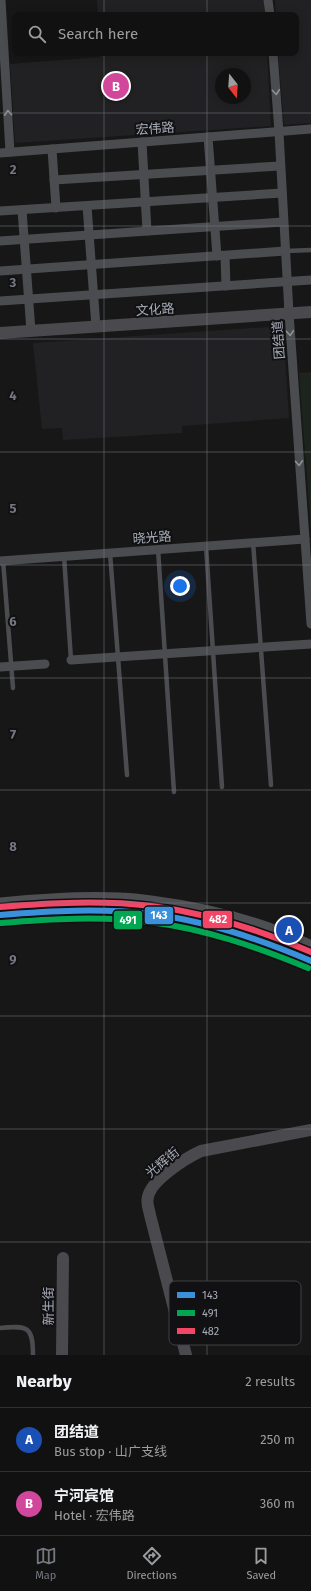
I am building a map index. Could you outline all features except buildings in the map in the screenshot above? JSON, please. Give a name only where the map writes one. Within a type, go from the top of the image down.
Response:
[{"type":"main road","points":[[0,904],[78,898],[123,898],[161,903],[193,909],[253,925],[311,947]]},
{"type":"main road","points":[[0,915],[74,911],[152,914],[200,923],[227,930],[285,950],[311,961]]},
{"type":"street","points":[[1,0],[10,152]]},
{"type":"street","points":[[268,0],[270,12]]},
{"type":"street","name":"团结道","points":[[273,56],[289,313],[311,624]]},
{"type":"street","name":"宏伟路","points":[[0,153],[311,130]]},
{"type":"street","points":[[208,137],[215,226],[226,286]]},
{"type":"street","points":[[142,142],[147,231]]},
{"type":"street","points":[[52,149],[56,208]]},
{"type":"street","points":[[54,180],[280,166]]},
{"type":"street","points":[[0,211],[282,193]]},
{"type":"street","points":[[87,206],[96,327]]},
{"type":"street","points":[[22,210],[31,331]]},
{"type":"street","points":[[0,241],[283,222]]},
{"type":"street","points":[[0,271],[285,251]]},
{"type":"street","points":[[0,301],[311,280]]},
{"type":"street","name":"文化路","points":[[0,333],[311,312]]},
{"type":"street","name":"晓光路","points":[[2,560],[305,539]]},
{"type":"street","points":[[71,660],[311,644]]},
{"type":"street","points":[[0,667],[44,664]]},
{"type":"street","name":"光辉街","points":[[169,1289],[150,1215],[148,1196],[152,1188],[177,1164],[201,1151],[311,1130]]},
{"type":"street","name":"光辉街","points":[[173,1281],[153,1205],[154,1197],[158,1191],[179,1171],[188,1164],[200,1158],[250,1146],[311,1136]]},
{"type":"street","name":"新生街","points":[[62,1355],[63,1258]]},
{"type":"street","name":"光辉街","points":[[183,1345],[186,1355]]},
{"type":"street","name":"光辉街","points":[[189,1345],[192,1355]]},
{"type":"lane","points":[[285,251],[311,250]]},
{"type":"lane","points":[[253,542],[271,785]]},
{"type":"lane","points":[[206,546],[222,787]]},
{"type":"lane","points":[[158,549],[174,792]]},
{"type":"lane","points":[[110,553],[127,775]]},
{"type":"lane","points":[[64,556],[71,660]]},
{"type":"lane","points":[[2,560],[13,688]]},
{"type":"lane","points":[[0,1328],[22,1327],[28,1330],[32,1337],[33,1355]]},
{"type":"shaded area","points":[[97,0],[264,0],[265,12],[98,12]]},
{"type":"shaded area","points":[[275,0],[311,0],[311,123],[284,125],[278,56],[299,56],[299,12],[276,12]]},
{"type":"shaded area","points":[[100,56],[267,56],[271,126],[15,143],[10,64]]},
{"type":"shaded area","points":[[283,326],[289,418],[182,426],[182,433],[63,440],[62,428],[42,429],[33,343]]},
{"type":"shaded area","points":[[311,372],[311,530],[299,373]]},
{"type":"transit line","name":"482","points":[[0,907],[38,904],[113,903],[172,909],[233,923],[311,952]]},
{"type":"transit line","name":"143","points":[[0,915],[38,912],[113,911],[172,917],[213,926],[253,938],[311,961]]},
{"type":"transit line","name":"491","points":[[1,923],[75,919],[113,919],[150,922],[211,934],[270,953],[308,968]]},
{"type":"place","name":"宁河宾馆","points":[[116,86]]},
{"type":"place","name":"团结道","points":[[289,930]]}]
